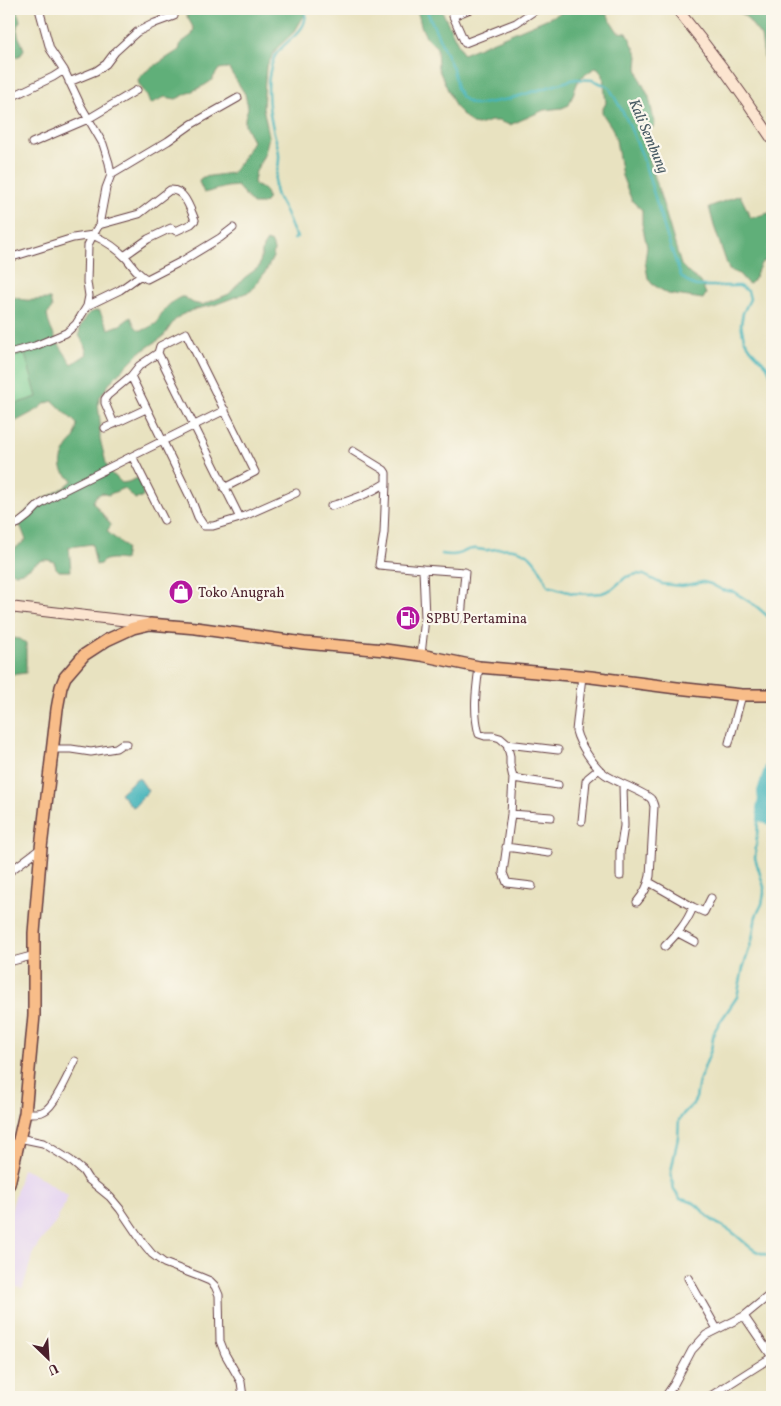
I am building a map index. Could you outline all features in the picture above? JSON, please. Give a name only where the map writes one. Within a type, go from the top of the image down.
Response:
[{"type":"main road","points":[[677,9],[713,53],[772,140]]},
{"type":"main road","points":[[9,607],[196,628],[304,643],[335,645],[421,656],[479,667],[582,676],[770,697]]},
{"type":"main road","points":[[9,1184],[12,1154],[19,1138],[25,1113],[34,1016],[34,933],[40,848],[61,687],[65,677],[84,655],[107,640],[133,628],[150,624]]},
{"type":"street","points":[[9,353],[35,346],[66,334],[76,324],[87,306],[89,296],[87,282],[88,245],[99,225],[106,188],[111,175],[110,163],[103,144],[88,119],[64,70],[50,49],[38,9]]},
{"type":"street","points":[[470,9],[453,16],[465,43],[516,23],[537,9]]},
{"type":"street","points":[[69,82],[96,71],[106,64],[115,52],[137,32],[154,23],[174,16]]},
{"type":"street","points":[[9,98],[54,77],[64,70]]},
{"type":"street","points":[[32,143],[88,119],[137,90]]},
{"type":"street","points":[[111,175],[168,141],[192,124],[238,98]]},
{"type":"street","points":[[99,225],[138,214],[170,190],[176,190],[182,194],[195,220],[176,231],[171,228],[148,239],[124,256]]},
{"type":"street","points":[[9,258],[73,238],[93,235],[106,240],[145,279],[152,278],[220,238],[233,228]]},
{"type":"street","points":[[87,306],[120,290],[140,275]]},
{"type":"street","points":[[114,424],[105,403],[108,394],[131,376],[139,366],[158,353],[160,346],[186,333],[254,472],[224,488]]},
{"type":"street","points":[[158,353],[240,518]]},
{"type":"street","points":[[131,376],[191,499],[198,518],[204,526],[213,526],[240,518],[296,492]]},
{"type":"street","points":[[105,428],[146,409]]},
{"type":"street","points":[[9,527],[19,523],[39,505],[64,490],[225,410]]},
{"type":"street","points":[[353,451],[386,472],[384,533],[379,565],[465,572],[461,618],[425,618]]},
{"type":"street","points":[[132,456],[164,520]]},
{"type":"street","points":[[331,506],[376,490],[386,483]]},
{"type":"street","points":[[421,656],[425,618],[423,569]]},
{"type":"street","points":[[479,667],[475,696],[476,723],[479,734],[500,738],[507,744],[558,750]]},
{"type":"street","points":[[582,676],[576,731],[578,740],[598,769],[623,785],[649,796],[654,806],[649,882],[638,902]]},
{"type":"street","points":[[730,743],[742,695]]},
{"type":"street","points":[[52,750],[71,749],[91,752],[116,748],[127,744]]},
{"type":"street","points":[[507,744],[512,778],[511,814],[503,873],[507,883],[532,886]]},
{"type":"street","points":[[582,821],[586,781],[598,769]]},
{"type":"street","points":[[512,778],[558,785]]},
{"type":"street","points":[[620,876],[620,852],[624,826],[623,785]]},
{"type":"street","points":[[511,814],[552,817]]},
{"type":"street","points":[[506,847],[549,852]]},
{"type":"street","points":[[9,872],[40,848]]},
{"type":"street","points":[[649,882],[704,912],[711,898]]},
{"type":"street","points":[[665,946],[678,933],[694,907]]},
{"type":"street","points":[[678,933],[695,942]]},
{"type":"street","points":[[9,962],[35,955]]},
{"type":"street","points":[[25,1113],[46,1111],[52,1105],[75,1061]]},
{"type":"street","points":[[19,1138],[43,1143],[70,1160],[115,1203],[152,1254],[164,1263],[198,1276],[215,1286],[219,1295],[220,1341],[241,1382],[243,1397]]},
{"type":"street","points":[[688,1278],[717,1329]]},
{"type":"street","points":[[666,1396],[692,1350],[706,1335],[744,1316],[772,1293]]},
{"type":"street","points":[[709,1397],[772,1357],[744,1316]]},
{"type":"shaded area","points":[[22,1169],[35,1174],[68,1196],[56,1222],[33,1253],[23,1288],[9,1286],[9,1219]]},
{"type":"green space","points":[[9,9],[17,9],[20,21],[17,27],[18,35],[24,49],[21,55],[9,60]]},
{"type":"green space","points":[[183,9],[308,9],[295,31],[277,48],[266,67],[263,107],[269,136],[265,153],[256,171],[254,181],[255,185],[267,194],[267,200],[263,204],[253,204],[237,186],[204,193],[199,182],[203,177],[232,173],[253,141],[245,125],[248,108],[245,94],[229,69],[219,69],[211,81],[176,99],[165,97],[150,104],[139,84],[138,80],[145,72],[179,50],[181,43],[192,35],[194,29]]},
{"type":"green space","points":[[415,9],[441,9],[463,54],[570,9],[597,9],[601,14],[607,14],[618,32],[627,33],[638,56],[637,68],[649,97],[655,125],[643,137],[681,265],[701,282],[706,294],[703,299],[668,294],[652,284],[648,278],[645,261],[647,247],[642,224],[642,210],[632,201],[622,176],[612,128],[602,113],[606,103],[603,75],[599,69],[596,67],[579,79],[569,105],[562,108],[544,110],[510,125],[498,121],[478,125],[472,124],[456,108],[438,68],[437,48],[425,34]]},
{"type":"green space","points":[[733,9],[764,9],[772,25],[772,79],[766,71],[761,36],[745,16]]},
{"type":"green space","points":[[740,195],[751,218],[772,212],[772,261],[770,263],[763,261],[750,284],[739,274],[729,270],[709,207]]},
{"type":"green space","points":[[267,241],[272,243],[273,257],[266,271],[251,291],[181,315],[174,321],[163,337],[139,353],[112,380],[100,397],[98,404],[100,439],[111,474],[122,483],[138,478],[142,484],[143,497],[135,499],[124,488],[108,495],[102,493],[96,496],[93,502],[111,525],[107,531],[126,548],[124,560],[108,559],[96,565],[92,544],[69,547],[71,571],[59,571],[54,562],[43,560],[22,572],[9,572],[9,553],[26,540],[21,527],[15,522],[33,505],[65,487],[73,480],[62,469],[62,461],[68,445],[74,438],[77,424],[53,401],[46,403],[9,425],[9,406],[37,397],[25,354],[9,358],[11,328],[9,298],[15,297],[23,300],[50,299],[52,308],[47,315],[51,328],[72,364],[87,354],[79,335],[80,327],[89,313],[99,310],[109,329],[120,325],[131,317],[138,329],[144,330],[157,323],[166,307],[181,297],[202,305],[229,294],[244,278],[259,267],[263,247]]},
{"type":"green space","points":[[25,354],[38,397],[9,406],[9,358]]},
{"type":"green space","points":[[9,639],[20,639],[26,643],[26,673],[9,675]]},
{"type":"water","points":[[137,778],[140,779],[148,791],[132,807],[120,793]]},
{"type":"waterway","points":[[294,239],[297,237],[275,189],[279,156],[270,114],[268,86],[274,58],[278,51],[304,25],[305,9]]},
{"type":"waterway","name":"Kali Sembung","points":[[426,9],[453,69],[457,89],[468,102],[476,105],[509,99],[575,79],[593,80],[609,87],[627,120],[642,155],[681,276],[696,286],[739,286],[748,291],[750,299],[743,313],[741,324],[744,339],[767,366],[772,377]]},
{"type":"waterway","points":[[442,554],[454,555],[474,549],[511,548],[519,550],[526,553],[538,566],[548,586],[572,593],[602,593],[612,589],[626,577],[637,574],[644,575],[662,584],[682,586],[703,582],[722,590],[734,592],[756,606],[772,620]]},
{"type":"waterway","name":"Kali Sembung","points":[[772,767],[764,792],[763,809],[765,816],[772,819]]},
{"type":"waterway","name":"Kali Sembung","points":[[765,800],[772,809]]},
{"type":"waterway","points":[[763,809],[759,812],[755,858],[764,887],[762,904],[756,916],[752,940],[743,968],[737,997],[714,1032],[711,1050],[699,1081],[696,1098],[679,1120],[678,1137],[671,1172],[674,1190],[680,1199],[696,1204],[712,1220],[730,1230],[754,1250],[772,1256]]},
{"type":"place","name":"Toko Anugrah","points":[[181,592]]},
{"type":"place","name":"SPBU Pertamina","points":[[408,618]]}]
